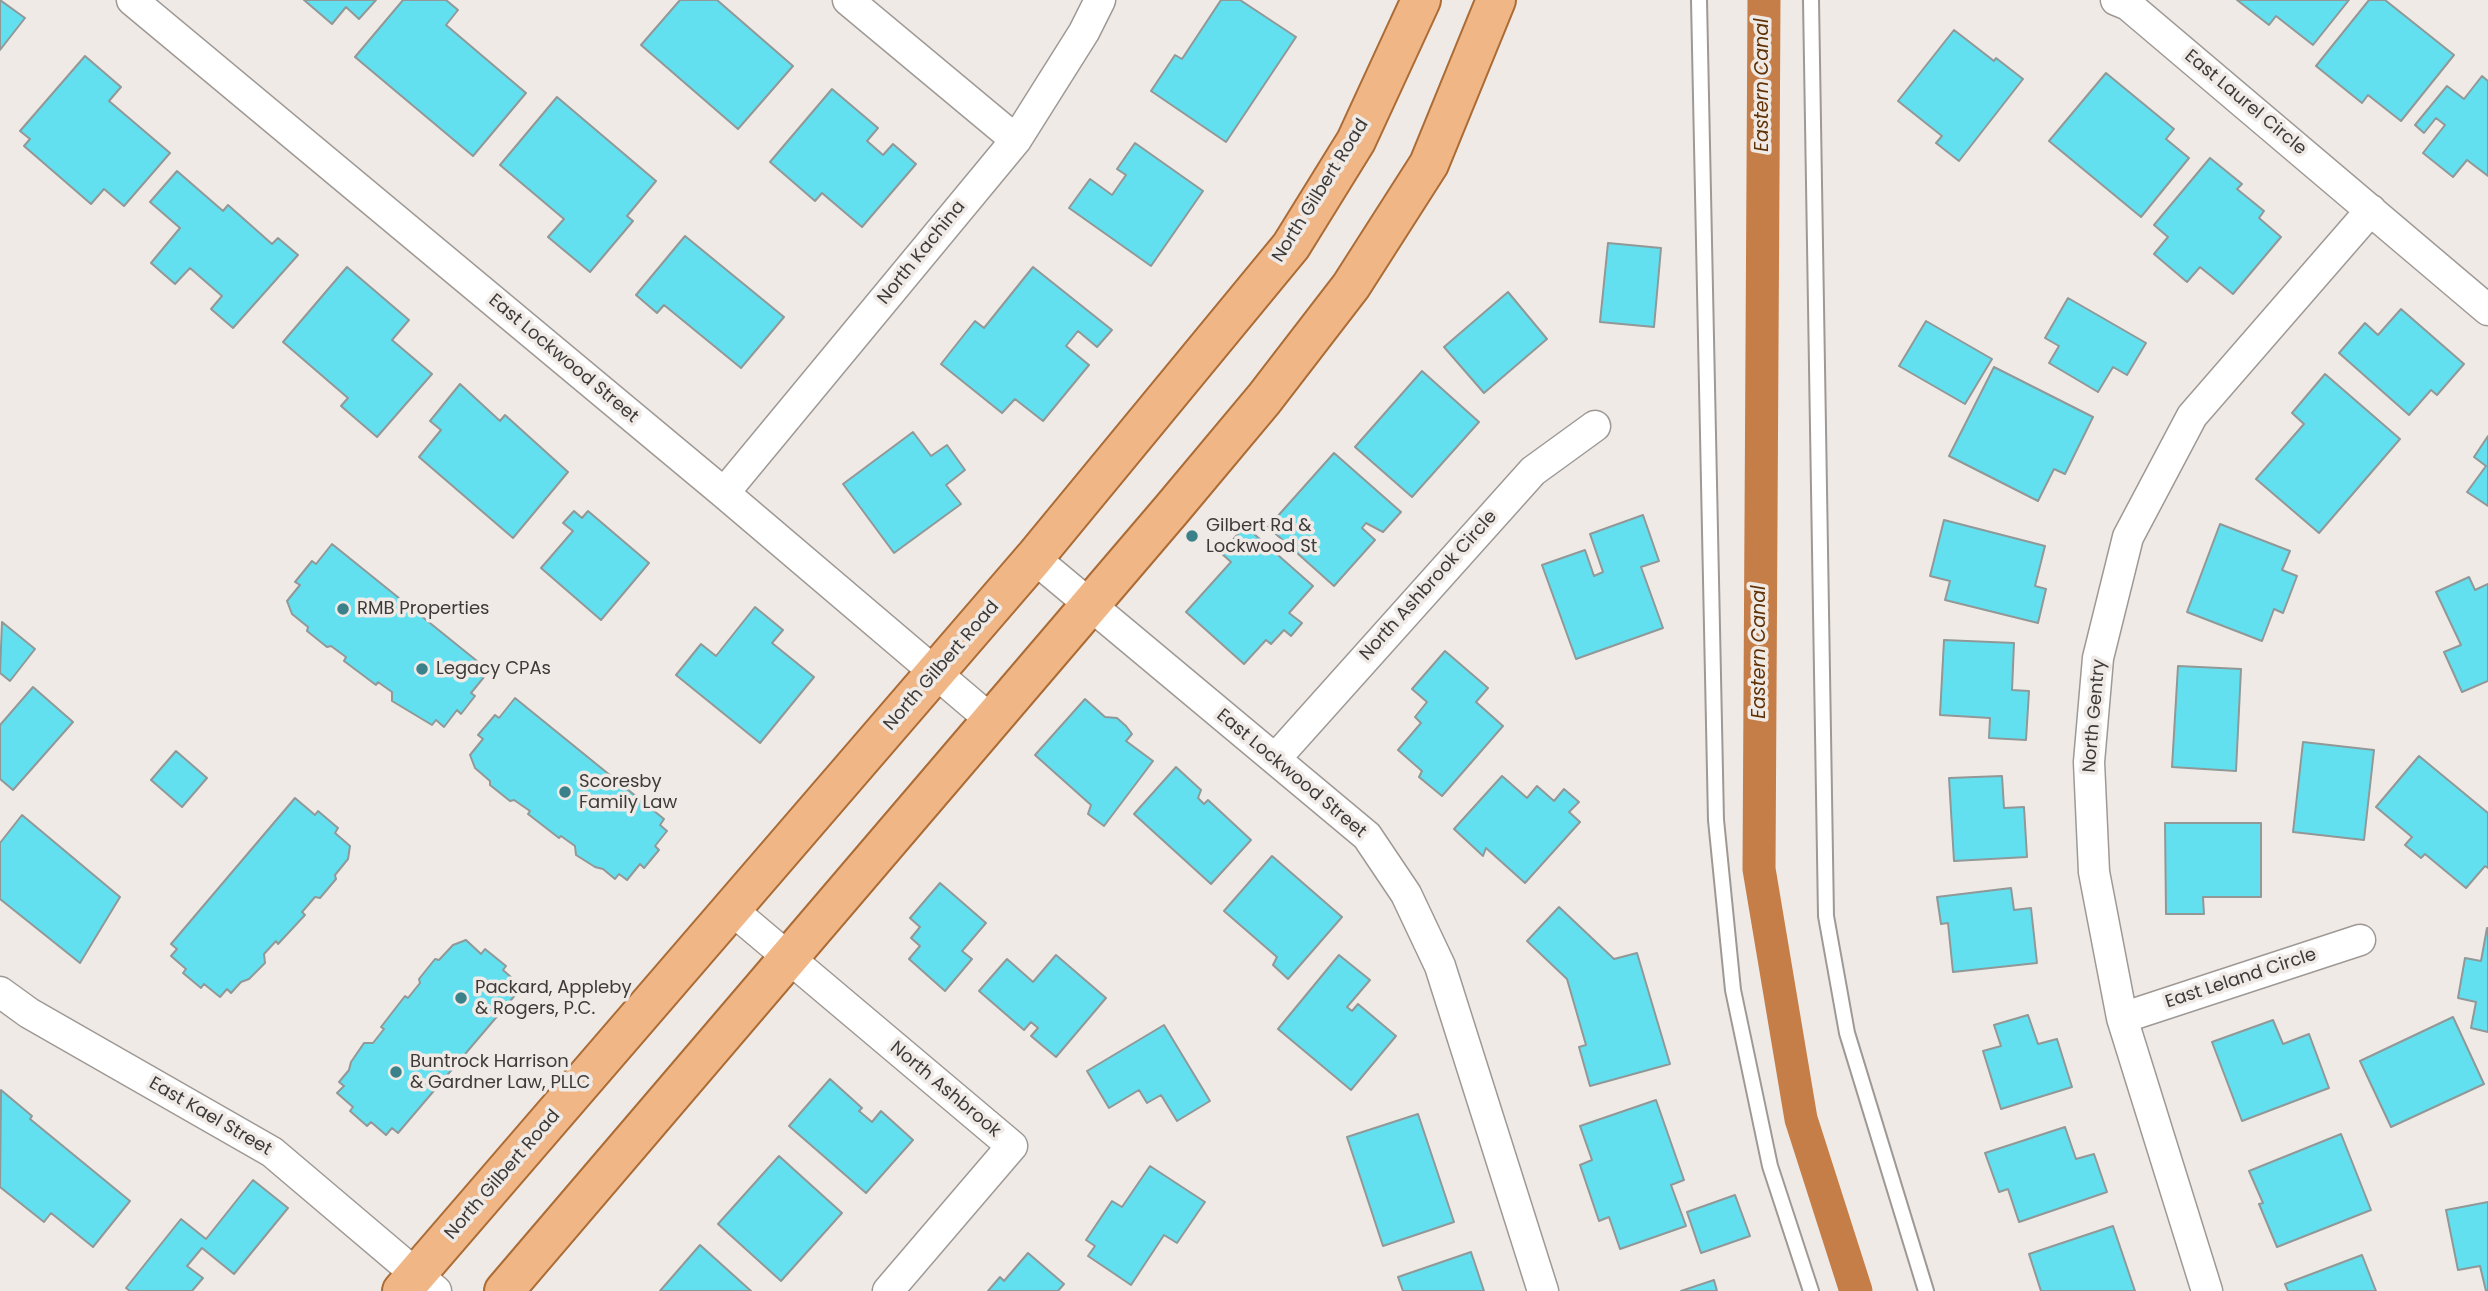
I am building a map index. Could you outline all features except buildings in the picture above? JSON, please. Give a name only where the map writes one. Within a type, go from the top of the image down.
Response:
[{"type":"main road","name":"North Gilbert Road","points":[[418,1285],[1034,558],[1292,246],[1356,141],[1421,0]]},
{"type":"main road","points":[[504,1291],[1264,399],[1351,286],[1429,164],[1496,0]]},
{"type":"street","name":"East Lockwood Street","points":[[132,0],[724,493],[991,720]]},
{"type":"street","points":[[848,0],[1016,139]]},
{"type":"street","name":"North Kachina","points":[[724,493],[1016,139],[1084,32],[1100,0]]},
{"type":"street","name":"East Laurel Circle","points":[[2116,0],[2128,5],[2488,310]]},
{"type":"street","name":"North Gentry","points":[[2207,1291],[2122,1018],[2094,872],[2089,762],[2098,658],[2128,537],[2192,416],[2371,210]]},
{"type":"street","name":"North Ashbrook Circle","points":[[1275,759],[1532,471],[1595,426]]},
{"type":"street","name":"East Lockwood Street","points":[[1034,558],[1367,836],[1406,894],[1440,966],[1543,1291]]},
{"type":"street","name":"North Ashbrook","points":[[733,910],[1012,1146],[888,1291]]},
{"type":"street","name":"East Leland Circle","points":[[2122,1018],[2360,940]]},
{"type":"street","name":"East Kael Street","points":[[0,992],[29,1013],[272,1152],[418,1285]]},
{"type":"lane","points":[[1699,0],[1716,820],[1733,990],[1770,1166],[1811,1291]]},
{"type":"lane","points":[[1811,0],[1826,916],[1847,1033],[1926,1291]]},
{"type":"waterway","name":"Eastern Canal","points":[[1764,0],[1759,869],[1801,1119],[1856,1291]]},
{"type":"place","name":"Gilbert Rd & Lockwood St","points":[[1192,536]]},
{"type":"place","name":"RMB Properties","points":[[343,609]]},
{"type":"place","name":"Legacy CPAs","points":[[422,669]]},
{"type":"place","name":"Scoresby Family Law","points":[[565,792]]},
{"type":"place","name":"Packard, Appleby & Rogers, P.C.","points":[[461,998]]},
{"type":"place","name":"Buntrock Harrison & Gardner Law, PLLC","points":[[396,1072]]}]
